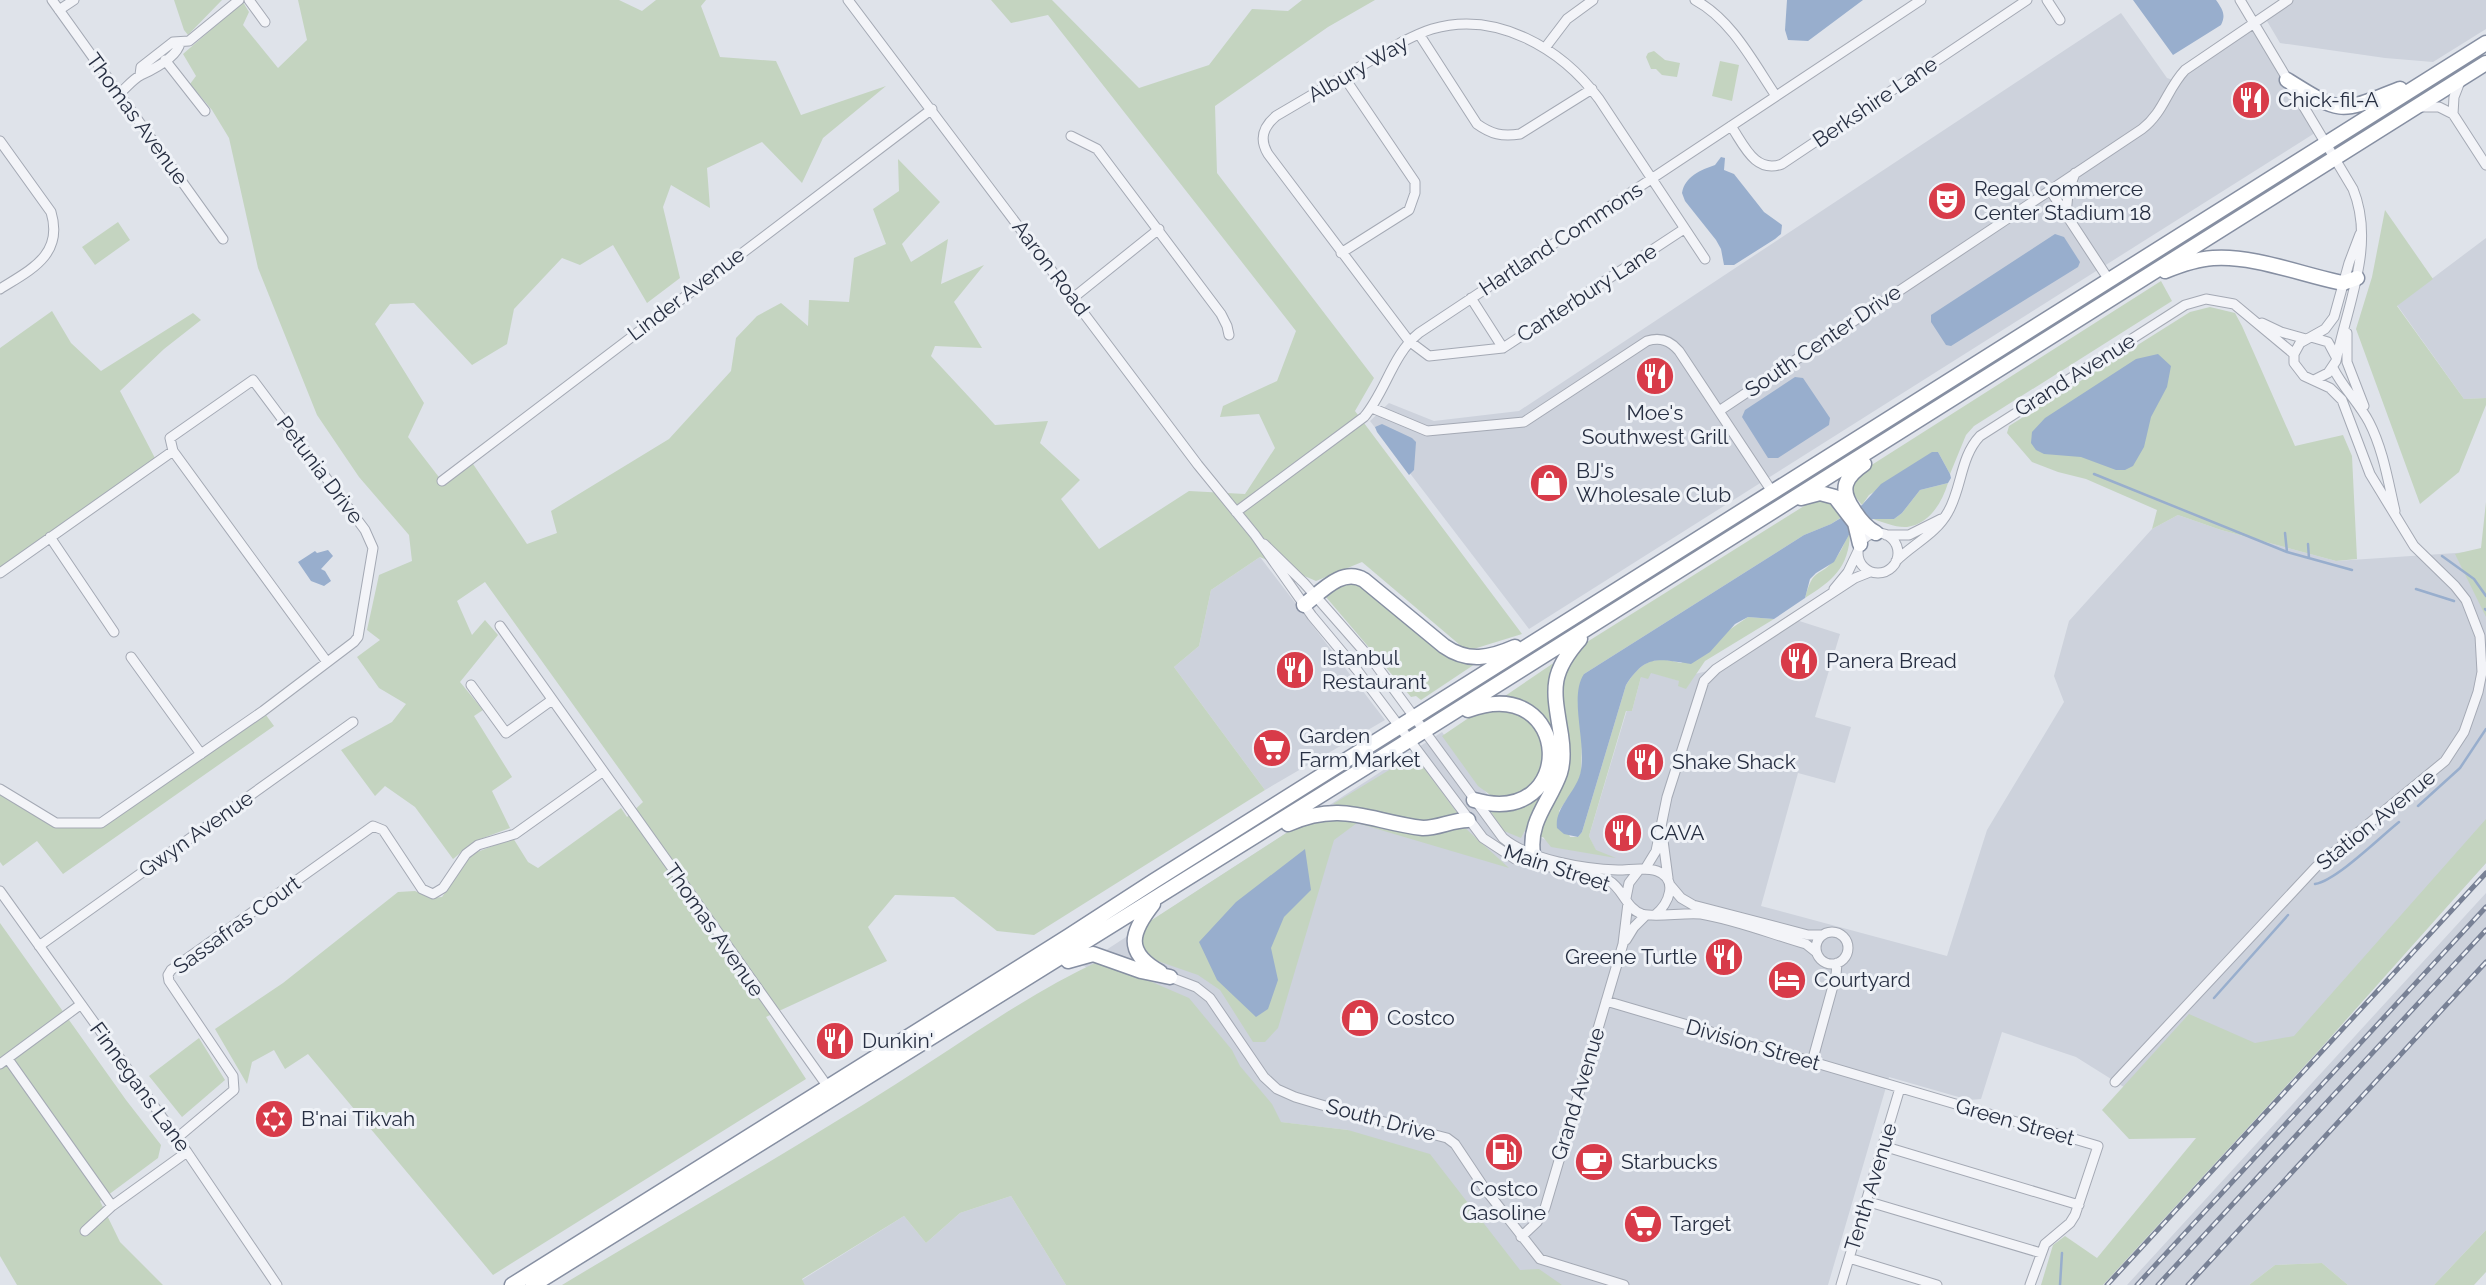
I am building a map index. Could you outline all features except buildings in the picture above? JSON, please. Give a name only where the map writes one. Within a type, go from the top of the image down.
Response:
[{"type":"highway","points":[[512,1285],[2486,43]]},
{"type":"highway","points":[[534,1285],[1248,841],[2412,107],[2486,63]]},
{"type":"highway","points":[[2287,80],[2324,103],[2340,108],[2362,104],[2431,78]]},
{"type":"highway","points":[[2131,285],[2191,261],[2221,258],[2350,280]]},
{"type":"highway","points":[[1859,548],[1860,526],[1844,501],[1844,486],[1849,476],[1879,455],[1925,416]]},
{"type":"highway","points":[[1790,501],[1824,493],[1844,501]]},
{"type":"highway","points":[[1860,526],[1880,534]]},
{"type":"highway","points":[[1310,600],[1343,576],[1357,576],[1444,646],[1468,657],[1492,656],[1552,631]]},
{"type":"highway","points":[[1533,854],[1531,838],[1534,825],[1557,782],[1562,764],[1555,692],[1557,674],[1566,656],[1592,625]]},
{"type":"highway","points":[[1440,720],[1485,704],[1502,703],[1527,711],[1547,733],[1551,749],[1550,766],[1546,777],[1535,791],[1510,804],[1490,804],[1474,800]]},
{"type":"highway","points":[[1248,841],[1299,819],[1331,812],[1353,813],[1423,828],[1435,828],[1468,820]]},
{"type":"highway","points":[[1160,896],[1136,928],[1135,942],[1137,953],[1143,961],[1170,978]]},
{"type":"highway","points":[[1032,976],[1085,954],[1093,954],[1170,978]]},
{"type":"street","name":"Thomas Avenue","points":[[52,0],[223,239]]},
{"type":"street","points":[[59,10],[74,0]]},
{"type":"street","points":[[140,75],[141,66],[173,42],[189,41],[239,0]]},
{"type":"street","points":[[249,0],[265,22]]},
{"type":"street","name":"Aaron Road","points":[[848,0],[1198,466],[1310,600],[1410,739]]},
{"type":"street","points":[[1545,48],[1567,19],[1593,0]]},
{"type":"street","points":[[1695,0],[1715,13],[1728,27],[1776,96]]},
{"type":"street","points":[[1898,0],[1905,11]]},
{"type":"street","name":"Hartland Commons","points":[[1236,513],[1364,417],[1372,408],[1396,360],[1409,341],[1921,0]]},
{"type":"street","name":"Berkshire Lane","points":[[1731,126],[1756,162],[1774,167],[1782,164],[2027,0]]},
{"type":"street","points":[[2047,0],[2060,20]]},
{"type":"street","points":[[2240,0],[2359,203],[2360,264],[2333,320],[2300,343],[2294,354],[2298,371],[2312,380],[2326,375],[2333,368],[2348,314]]},
{"type":"street","name":"South Center Drive","points":[[1719,411],[2150,123],[2185,70],[2287,0]]},
{"type":"street","name":"Albury Way","points":[[1409,341],[1268,155],[1262,141],[1265,128],[1276,116],[1402,41],[1446,26],[1485,27],[1521,35],[1570,66],[1592,89],[1705,259]]},
{"type":"street","points":[[1419,34],[1477,124],[1489,133],[1506,137],[1520,134],[1592,89]]},
{"type":"street","points":[[119,94],[140,75],[148,73],[179,49],[180,43]]},
{"type":"street","points":[[165,60],[205,111]]},
{"type":"street","points":[[2453,114],[2454,97],[2462,76]]},
{"type":"street","points":[[1341,253],[1409,210],[1415,193],[1415,182],[1343,77]]},
{"type":"street","points":[[2412,107],[2439,107],[2453,114],[2486,165]]},
{"type":"street","name":"Linder Avenue","points":[[442,481],[932,109]]},
{"type":"street","points":[[1071,136],[1097,149],[1221,314],[1229,335]]},
{"type":"street","points":[[0,141],[51,212],[53,221],[52,242],[45,258],[0,289]]},
{"type":"street","points":[[2066,215],[2068,193],[2076,173]]},
{"type":"street","points":[[2050,190],[2109,280]]},
{"type":"street","points":[[1073,298],[1159,229]]},
{"type":"street","name":"Canterbury Lane","points":[[1409,341],[1429,356],[1503,348],[1684,229]]},
{"type":"street","points":[[2360,234],[2350,280],[2347,362],[2370,425]]},
{"type":"street","points":[[1471,298],[1503,348]]},
{"type":"street","name":"Grand Avenue","points":[[1642,870],[1655,855],[1667,797],[1704,681],[1716,669],[1859,576],[1886,571],[1934,530],[1946,516],[1954,499],[1970,448],[1989,429],[2190,303],[2206,299],[2223,300],[2240,307],[2294,354]]},
{"type":"street","name":"Grand Avenue","points":[[2250,315],[2276,330],[2308,338]]},
{"type":"street","points":[[2308,338],[2328,342],[2336,357]]},
{"type":"street","points":[[1372,408],[1427,431],[1524,422],[1639,346],[1658,339],[1669,342],[1679,351],[1773,493]]},
{"type":"street","name":"Station Avenue","points":[[2333,368],[2370,425],[2386,470],[2397,519]]},
{"type":"street","name":"Petunia Drive","points":[[0,573],[173,451],[170,438],[253,380],[365,530],[373,548],[358,637],[354,642],[263,711],[101,823],[56,823],[0,789]]},
{"type":"street","name":"Station Avenue","points":[[2115,1082],[2307,877],[2435,772],[2463,732],[2478,692],[2482,657],[2477,627],[2466,600],[2414,546],[2397,519],[2370,474],[2342,400],[2330,388],[2312,380]]},
{"type":"street","points":[[173,451],[327,662]]},
{"type":"street","name":"Grand Avenue","points":[[1825,598],[1848,572],[1859,548],[1869,535],[1909,536],[1946,516]]},
{"type":"street","points":[[1880,534],[1895,543],[1896,561]]},
{"type":"street","name":"Aaron Road","points":[[1255,535],[1310,600],[1381,671],[1425,730]]},
{"type":"street","points":[[50,537],[114,632]]},
{"type":"street","points":[[1859,548],[1861,564],[1870,572]]},
{"type":"street","name":"Thomas Avenue","points":[[500,626],[828,1087]]},
{"type":"street","points":[[131,657],[201,754]]},
{"type":"street","points":[[471,685],[506,733],[552,700]]},
{"type":"street","name":"Gwyn Avenue","points":[[39,946],[353,722]]},
{"type":"street","name":"Main Street","points":[[1425,730],[1503,838],[1516,847],[1533,854],[1596,868],[1642,870]]},
{"type":"street","name":"Main Street","points":[[1410,739],[1483,838],[1510,857],[1530,864],[1608,880],[1615,884],[1627,901]]},
{"type":"street","name":"Sassafras Court","points":[[177,1138],[234,1090],[235,1082],[169,981],[171,970],[373,827],[383,830],[422,889],[433,894],[443,888],[466,854],[478,845],[515,834],[603,772]]},
{"type":"street","name":"Grand Avenue","points":[[1661,828],[1669,883]]},
{"type":"street","points":[[1812,1062],[1837,963],[1846,953],[1846,939],[1835,932],[1808,935],[1693,905],[1681,898],[1660,872],[1642,870],[1629,883],[1627,901],[1633,909],[1651,915],[1692,914],[1717,918],[1805,944],[1823,961],[1837,963]]},
{"type":"street","points":[[1651,915],[1668,900],[1669,883]]},
{"type":"street","name":"Finnegans Lane","points":[[0,891],[187,1152],[277,1285]]},
{"type":"street","name":"Grand Avenue","points":[[1521,1237],[1537,1222],[1545,1208],[1623,944],[1627,901]]},
{"type":"street","name":"Grand Avenue","points":[[1623,944],[1634,927],[1651,915]]},
{"type":"street","points":[[1816,952],[1822,935]]},
{"type":"street","name":"South Drive","points":[[1170,978],[1196,987],[1210,998],[1264,1077],[1278,1089],[1294,1097],[1436,1134],[1451,1141],[1536,1255],[1545,1261],[1624,1285]]},
{"type":"street","name":"Division Street","points":[[1606,1001],[1900,1088]]},
{"type":"street","points":[[80,1005],[4,1061],[112,1206]]},
{"type":"street","name":"Tenth Avenue","points":[[1841,1285],[1900,1088]]},
{"type":"street","name":"Green Street","points":[[1900,1088],[2098,1146],[2079,1205],[2070,1223],[2047,1241],[2030,1285]]},
{"type":"street","points":[[1883,1146],[2079,1205]]},
{"type":"street","points":[[85,1231],[112,1206],[187,1152]]},
{"type":"street","points":[[1866,1201],[2041,1252]]},
{"type":"street","points":[[1849,1258],[1937,1285]]},
{"type":"shaded area","points":[[2288,0],[2486,0],[2486,29],[2433,62],[2280,43],[2264,16]]},
{"type":"shaded area","points":[[2121,13],[2167,78],[2176,81],[2253,24],[2318,131],[1529,629],[1370,421],[1389,403],[1434,421],[1519,411]]},
{"type":"shaded area","points":[[2486,238],[2486,398],[2464,399],[2397,305]]},
{"type":"shaded area","points":[[2178,515],[2221,530],[2336,561],[2486,551],[2486,863],[2226,1151],[2076,1057],[2002,1032],[1981,1099],[1969,1100],[1889,1077],[1828,1285],[1532,1285],[1348,1130],[1280,1122],[1083,965],[1442,732],[1509,824],[1546,840],[1595,849],[1589,836],[1627,710],[1632,711],[1641,677],[1650,672],[1680,681],[1686,688],[1695,674],[1716,669],[1793,619],[1840,634],[1815,717],[1851,727],[1835,783],[1798,773],[1761,906],[1947,956],[1987,830],[2064,702],[2054,676],[2069,621],[2152,529]]},
{"type":"shaded area","points":[[1260,557],[1385,720],[1265,790],[1174,667],[1199,646],[1211,590]]},
{"type":"shaded area","points":[[2486,893],[2486,1230],[2434,1285],[2348,1285],[2322,1263],[2275,1265],[2249,1285],[2127,1285]]},
{"type":"shaded area","points":[[1011,1196],[1066,1285],[805,1285],[802,1280],[904,1216],[926,1243],[960,1213]]},
{"type":"green space","points":[[174,0],[222,0],[188,35]]},
{"type":"green space","points":[[298,0],[619,0],[642,11],[656,0],[706,0],[701,6],[720,57],[776,61],[801,115],[886,86],[823,138],[802,183],[762,142],[707,168],[710,208],[671,185],[663,207],[680,278],[647,303],[613,245],[580,265],[562,258],[514,309],[507,344],[472,365],[414,303],[390,304],[375,324],[424,403],[408,437],[445,485],[471,461],[527,544],[557,533],[551,511],[669,439],[731,371],[736,338],[757,316],[781,303],[808,326],[809,300],[849,302],[854,258],[886,244],[873,209],[899,191],[898,159],[940,202],[902,244],[911,262],[948,239],[941,284],[984,265],[954,302],[982,348],[935,346],[931,356],[995,425],[1048,421],[1040,443],[1080,480],[1061,499],[1099,549],[1189,491],[1245,494],[1275,448],[1259,414],[1220,417],[1223,406],[1277,381],[1296,331],[1048,15],[1011,23],[991,0],[1052,0],[1139,88],[1209,65],[1252,9],[1288,11],[1302,0],[1375,0],[1328,27],[1215,106],[1217,173],[1374,378],[1355,411],[1522,634],[1467,651],[1362,562],[1316,581],[1260,557],[1211,590],[1199,646],[1174,667],[1265,790],[1034,935],[997,931],[954,897],[895,895],[868,927],[887,961],[766,1017],[806,1079],[493,1275],[308,1054],[285,1069],[274,1050],[252,1062],[247,1084],[215,1029],[283,983],[398,892],[415,891],[432,898],[442,897],[472,854],[513,838],[528,862],[538,868],[621,808],[627,817],[643,802],[485,582],[457,601],[472,635],[485,620],[498,635],[460,682],[483,710],[474,716],[512,777],[492,791],[510,828],[475,841],[453,859],[415,807],[385,786],[375,796],[341,750],[392,722],[406,704],[379,688],[357,657],[380,640],[367,630],[379,575],[412,561],[409,535],[359,477],[317,415],[258,268],[229,138],[212,110],[190,84],[196,76],[183,54],[243,2],[249,12],[243,25],[278,68],[307,40]]},
{"type":"green space","points":[[1654,51],[1665,60],[1680,63],[1677,77],[1662,75],[1656,69],[1651,69],[1646,57]]},
{"type":"green space","points":[[1720,61],[1739,65],[1732,101],[1712,96]]},
{"type":"green space","points":[[2385,210],[2433,279],[2397,306],[2464,399],[2486,398],[2486,405],[2459,472],[2420,504],[2356,329],[2372,277]]},
{"type":"green space","points":[[118,222],[130,240],[95,265],[82,247]]},
{"type":"green space","points":[[2161,281],[2172,301],[1974,426],[1966,435],[1950,474],[1938,452],[1869,495],[1862,505],[1849,489],[1859,473]]},
{"type":"green space","points":[[2210,307],[2235,313],[2295,446],[2343,435],[2352,456],[2357,559],[2336,561],[2221,530],[2178,515],[2152,529],[2157,510],[2086,479],[2032,462],[2007,433],[2009,426],[2190,312]]},
{"type":"green space","points":[[52,311],[71,343],[101,371],[193,313],[201,320],[164,349],[120,391],[157,462],[0,573],[0,348]]},
{"type":"green space","points":[[1948,483],[1934,511],[1922,522],[1898,527],[1873,519],[1894,519],[1920,490]]},
{"type":"green space","points":[[1824,499],[1837,503],[1845,515],[1804,535],[1584,674],[1581,773],[1578,783],[1559,811],[1570,837],[1578,837],[1582,832],[1626,685],[1637,670],[1655,660],[1681,663],[1748,617],[1774,619],[1705,661],[1686,689],[1678,686],[1679,681],[1651,673],[1648,679],[1641,677],[1632,711],[1626,711],[1589,836],[1596,850],[1616,858],[1551,847],[1543,837],[1539,838],[1540,824],[1555,794],[1564,668],[1579,647],[1812,501]]},
{"type":"green space","points":[[2486,502],[2486,617],[2455,554],[2481,548]]},
{"type":"green space","points":[[1850,533],[1846,556],[1837,572],[1805,598],[1814,576],[1835,559]]},
{"type":"green space","points":[[1346,582],[1360,582],[1447,654],[1475,664],[1421,700],[1416,696],[1411,697],[1326,597]]},
{"type":"green space","points":[[1555,662],[1550,686],[1557,742],[1531,706],[1505,696]]},
{"type":"green space","points":[[1489,709],[1512,711],[1531,720],[1546,745],[1544,765],[1534,784],[1518,797],[1497,800],[1478,786],[1442,736],[1470,717]]},
{"type":"green space","points":[[263,711],[274,726],[63,874],[37,841],[3,866],[0,862],[0,789],[56,823],[101,823]]},
{"type":"green space","points":[[1416,757],[1458,814],[1425,823],[1333,804],[1409,758]]},
{"type":"green space","points":[[1546,790],[1521,838],[1504,831],[1489,809],[1509,811]]},
{"type":"green space","points":[[1351,818],[1422,833],[1450,831],[1463,826],[1509,868],[1357,823],[1334,840],[1278,1028],[1265,1042],[1253,1042],[1220,990],[1198,975],[1146,957],[1140,944],[1141,927],[1300,824],[1321,819]]},
{"type":"green space","points":[[2486,819],[2486,863],[2321,1048],[2103,1285],[2041,1285],[2053,1245],[2065,1236],[2097,1258],[2196,1138],[2129,1139],[2102,1110],[2189,1014],[2255,1043],[2294,1036]]},
{"type":"green space","points":[[0,923],[161,1145],[158,1158],[100,1201],[120,1242],[163,1285],[17,1285],[0,1256]]},
{"type":"green space","points":[[1101,960],[1189,998],[1232,1050],[1240,1066],[1272,1104],[1281,1122],[1348,1130],[1430,1154],[1520,1270],[1539,1269],[1562,1285],[1066,1285],[1011,1196],[960,1213],[926,1243],[904,1216],[802,1279],[805,1285],[562,1285],[813,1136],[1022,1003]]},
{"type":"green space","points":[[199,1038],[225,1080],[182,1117],[149,1076]]},
{"type":"green space","points":[[2486,1230],[2486,1272],[2474,1285],[2434,1285]]},
{"type":"green space","points":[[2322,1263],[2348,1285],[2249,1285],[2275,1265]]},
{"type":"water","points":[[1787,0],[1863,0],[1808,41],[1788,40],[1785,30]]},
{"type":"water","points":[[2133,0],[2216,0],[2223,18],[2221,25],[2173,55]]},
{"type":"water","points":[[1721,157],[1725,158],[1724,170],[1734,174],[1764,212],[1782,225],[1781,234],[1775,239],[1734,265],[1724,265],[1716,240],[1685,201],[1682,193],[1690,178],[1715,165]]},
{"type":"water","points":[[2055,234],[2064,237],[2080,262],[2078,267],[1951,346],[1946,345],[1931,322],[1931,315]]},
{"type":"water","points":[[2158,354],[2171,366],[2167,387],[2151,417],[2144,447],[2133,466],[2116,470],[2081,457],[2044,454],[2036,450],[2031,443],[2032,432],[2045,418],[2136,359]]},
{"type":"water","points":[[1795,377],[1803,378],[1830,418],[1829,425],[1778,458],[1768,458],[1742,417],[1745,410]]},
{"type":"water","points":[[1382,424],[1416,442],[1414,470],[1409,475],[1377,432],[1375,427]]},
{"type":"water","points":[[1932,452],[1938,452],[1950,474],[1948,483],[1920,490],[1894,519],[1873,519],[1850,533],[1834,562],[1810,579],[1805,598],[1774,619],[1748,617],[1735,624],[1710,652],[1691,664],[1654,661],[1647,663],[1633,675],[1626,685],[1582,832],[1578,837],[1564,834],[1557,828],[1559,813],[1576,785],[1581,770],[1578,694],[1584,674],[1804,535],[1831,524],[1862,505],[1881,484]]},
{"type":"water","points":[[328,550],[333,556],[321,569],[331,581],[324,586],[311,581],[298,562],[315,551],[317,553]]},
{"type":"water","points":[[1305,849],[1311,890],[1284,917],[1271,948],[1278,980],[1268,1009],[1256,1017],[1217,980],[1199,942],[1236,902]]},
{"type":"waterway","points":[[2094,474],[2287,552],[2352,570]]},
{"type":"waterway","points":[[2285,533],[2287,552]]},
{"type":"waterway","points":[[2308,544],[2309,558]]},
{"type":"waterway","points":[[2442,556],[2474,579],[2486,596]]},
{"type":"waterway","points":[[2416,589],[2454,601]]},
{"type":"waterway","points":[[2418,806],[2460,768],[2486,729]]},
{"type":"waterway","points":[[2315,884],[2346,867],[2399,822]]},
{"type":"waterway","points":[[2214,998],[2288,915]]},
{"type":"waterway","points":[[2060,1285],[2062,1253]]},
{"type":"railway","points":[[2107,1285],[2486,873]]},
{"type":"railway","points":[[2137,1285],[2486,907]]},
{"type":"railway","points":[[2158,1285],[2486,930]]},
{"type":"railway","points":[[2188,1285],[2486,962]]},
{"type":"place","name":"Chick-fil-A","points":[[2251,100]]},
{"type":"place","name":"Regal Commerce Center Stadium 18","points":[[1947,201]]},
{"type":"place","name":"Moe's Southwest Grill","points":[[1655,376]]},
{"type":"place","name":"BJ's Wholesale Club","points":[[1549,483]]},
{"type":"place","name":"Panera Bread","points":[[1799,661]]},
{"type":"place","name":"Istanbul Restaurant","points":[[1295,670]]},
{"type":"place","name":"Garden Farm Market","points":[[1272,748]]},
{"type":"place","name":"Shake Shack","points":[[1645,762]]},
{"type":"place","name":"CAVA","points":[[1623,833]]},
{"type":"place","name":"Greene Turtle","points":[[1724,957]]},
{"type":"place","name":"Courtyard","points":[[1787,980]]},
{"type":"place","name":"Costco","points":[[1360,1018]]},
{"type":"place","name":"Dunkin'","points":[[835,1041]]},
{"type":"place","name":"B'nai Tikvah","points":[[274,1119]]},
{"type":"place","name":"Costco Gasoline","points":[[1504,1152]]},
{"type":"place","name":"Starbucks","points":[[1594,1162]]},
{"type":"place","name":"Target","points":[[1643,1224]]}]
